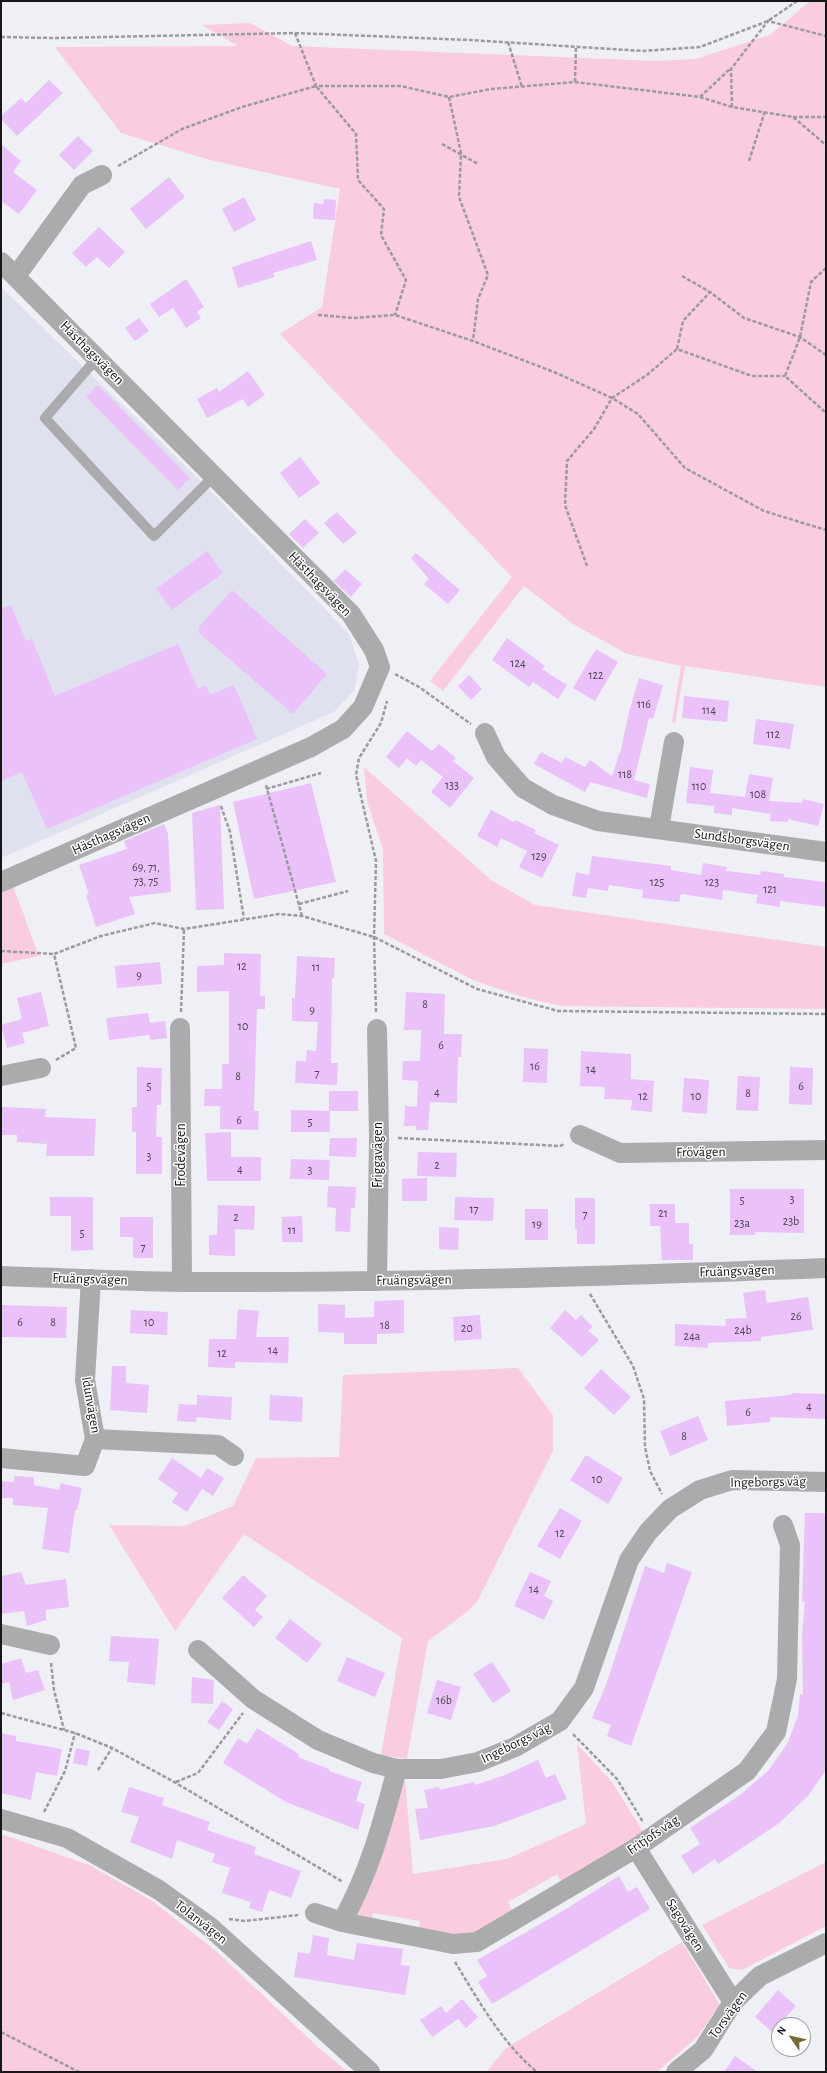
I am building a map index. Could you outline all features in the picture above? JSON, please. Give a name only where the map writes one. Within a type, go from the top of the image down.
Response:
[{"type":"street","points":[[16,276],[82,185],[102,175]]},
{"type":"street","name":"Hästhagsvägen","points":[[1,262],[351,614],[374,650],[380,667],[363,707],[343,729],[312,747],[1,882]]},
{"type":"street","name":"Sundsborgsvägen","points":[[484,733],[496,757],[523,788],[553,805],[598,821],[826,852]]},
{"type":"street","points":[[658,828],[674,742]]},
{"type":"street","name":"Frodevägen","points":[[180,1028],[182,1282]]},
{"type":"street","name":"Friggavägen","points":[[377,1029],[379,1137],[377,1281]]},
{"type":"street","points":[[1,1076],[41,1068]]},
{"type":"street","name":"Frövägen","points":[[580,1135],[620,1153],[826,1150]]},
{"type":"street","name":"Fruängsvägen","points":[[1,1276],[182,1282],[377,1281],[579,1277],[826,1268]]},
{"type":"street","name":"Idunvägen","points":[[91,1279],[85,1380],[96,1439],[218,1445],[234,1456]]},
{"type":"street","points":[[1,1458],[85,1466],[96,1439]]},
{"type":"street","name":"Ingeborgs väg","points":[[198,1650],[253,1699],[318,1740],[372,1763],[397,1769],[441,1769],[478,1762],[515,1747],[560,1721],[584,1688],[629,1560],[648,1532],[670,1509],[700,1490],[732,1480],[826,1482]]},
{"type":"street","name":"Fritjofs väg","points":[[315,1913],[342,1922],[453,1944],[477,1942],[636,1848],[747,1771],[776,1732],[787,1679],[790,1545],[783,1525]]},
{"type":"street","points":[[1,1634],[50,1645]]},
{"type":"street","points":[[342,1922],[359,1891],[376,1846],[397,1769]]},
{"type":"street","name":"Tolanvägen","points":[[1,1819],[67,1838],[105,1857],[160,1890],[209,1926],[370,2072]]},
{"type":"street","name":"Sagovägen","points":[[636,1848],[733,2002]]},
{"type":"street","name":"Torsvägen","points":[[676,2072],[703,2050],[733,2002],[760,1976],[826,1943]]},
{"type":"lane","points":[[97,358],[45,418],[154,536],[214,476]]},
{"type":"path","points":[[1,37],[55,38],[295,33],[508,42],[643,51],[700,46],[768,21],[797,1]]},
{"type":"path","points":[[768,21],[826,36]]},
{"type":"path","points":[[700,97],[731,69],[768,21]]},
{"type":"path","points":[[295,33],[316,86],[356,134],[358,180],[384,209],[381,235],[406,280],[395,315]]},
{"type":"path","points":[[508,42],[522,87]]},
{"type":"path","points":[[575,82],[576,46]]},
{"type":"path","points":[[731,69],[732,107]]},
{"type":"path","points":[[102,175],[182,129],[242,107],[316,86],[401,86],[449,97],[491,90],[575,82],[700,97],[732,107],[766,111],[793,117],[826,117]]},
{"type":"path","points":[[449,97],[461,153],[458,197],[488,274],[478,299],[473,341]]},
{"type":"path","points":[[749,161],[766,111]]},
{"type":"path","points":[[793,117],[826,144]]},
{"type":"path","points":[[442,144],[461,153],[478,164]]},
{"type":"path","points":[[785,376],[800,337],[811,282],[826,268]]},
{"type":"path","points":[[682,276],[710,292],[744,318],[800,337],[826,355]]},
{"type":"path","points":[[586,566],[565,505],[567,461],[594,429],[612,398],[647,375],[677,349],[683,321],[710,292]]},
{"type":"path","points":[[318,315],[353,318],[395,315],[473,341],[554,372],[612,398],[638,414],[685,468],[764,511],[826,530]]},
{"type":"path","points":[[677,349],[752,376],[785,376],[826,413]]},
{"type":"path","points":[[380,667],[419,687],[484,733]]},
{"type":"path","points":[[377,1029],[374,937],[376,861],[356,775],[359,758],[381,723],[387,701],[386,694]]},
{"type":"path","points":[[261,768],[302,916]]},
{"type":"path","points":[[260,790],[321,773]]},
{"type":"path","points":[[215,788],[230,832],[244,919]]},
{"type":"path","points":[[299,904],[348,891]]},
{"type":"path","points":[[1,951],[54,954],[102,936],[155,923],[184,929],[279,914],[302,916],[374,937],[477,990],[558,1011],[826,1014]]},
{"type":"path","points":[[180,1028],[184,929]]},
{"type":"path","points":[[41,1068],[76,1048],[54,954]]},
{"type":"path","points":[[379,1137],[560,1146],[580,1135]]},
{"type":"path","points":[[579,1277],[633,1366],[644,1399],[645,1447],[650,1471],[670,1509]]},
{"type":"path","points":[[50,1645],[54,1690],[64,1731]]},
{"type":"path","points":[[176,1783],[198,1773],[253,1699]]},
{"type":"path","points":[[1,1713],[75,1733],[112,1748],[176,1783],[359,1891]]},
{"type":"path","points":[[560,1721],[617,1779],[652,1836]]},
{"type":"path","points":[[34,1828],[55,1793],[65,1771],[75,1733]]},
{"type":"path","points":[[98,1770],[112,1748]]},
{"type":"path","points":[[209,1926],[216,1917],[245,1921],[315,1913]]},
{"type":"path","points":[[453,1944],[453,1959],[493,2025],[526,2063],[537,2072]]},
{"type":"path","points":[[1,2032],[80,2072]]},
{"type":"shaded area","points":[[810,1],[826,1],[826,687],[685,666],[675,723],[672,722],[681,666],[627,654],[573,624],[524,586],[443,691],[430,681],[512,577],[280,334],[322,307],[340,189],[210,160],[121,133],[55,47],[238,46],[202,25],[250,23],[292,46],[657,61],[695,59],[770,35]]},
{"type":"shaded area","points":[[1,287],[205,485],[349,634],[359,665],[354,691],[334,712],[1,858]]},
{"type":"shaded area","points":[[364,767],[491,880],[535,905],[826,947],[826,1009],[561,1006],[519,996],[473,980],[384,934],[383,850],[367,801]]},
{"type":"shaded area","points":[[13,886],[39,956],[1,964],[1,891]]},
{"type":"shaded area","points":[[518,1368],[553,1415],[553,1451],[477,1602],[468,1611],[428,1641],[407,1759],[381,1755],[402,1638],[244,1534],[175,1631],[109,1525],[184,1526],[233,1506],[256,1458],[339,1457],[343,1375]]},
{"type":"shaded area","points":[[577,1744],[612,1782],[645,1835],[564,1887],[557,1874],[508,1902],[515,1915],[479,1936],[418,1933],[420,1921],[373,1913],[371,1925],[354,1921],[374,1870],[405,1779],[413,1874],[507,1859],[586,1824]]},
{"type":"shaded area","points":[[1,1834],[89,1865],[151,1900],[216,1951],[320,2049],[348,2072],[1,2072]]},
{"type":"shaded area","points":[[826,1862],[826,1926],[742,1970],[729,1968],[702,1925]]},
{"type":"shaded area","points":[[682,1942],[720,2005],[698,2036],[657,2072],[486,2072],[506,2048]]},
{"type":"building","points":[[49,80],[63,93],[17,136],[1,119],[1,116],[21,98],[26,103]]},
{"type":"building","points":[[78,136],[93,151],[74,170],[59,155]]},
{"type":"building","points":[[1,144],[21,161],[13,172],[37,190],[19,214],[1,201]]},
{"type":"building","points":[[169,177],[185,197],[146,229],[130,209]]},
{"type":"building","points":[[244,197],[256,220],[234,232],[222,209]]},
{"type":"building","points":[[324,199],[336,200],[335,220],[313,219],[314,203],[323,204]]},
{"type":"building","points":[[99,227],[125,252],[109,268],[97,257],[86,267],[72,253]]},
{"type":"building","points":[[311,241],[317,260],[273,273],[275,277],[238,288],[232,267]]},
{"type":"building","points":[[186,279],[204,307],[197,312],[201,318],[186,328],[173,308],[159,317],[150,304]]},
{"type":"building","points":[[139,318],[149,331],[135,341],[125,328]]},
{"type":"building","points":[[248,371],[265,395],[248,407],[243,399],[207,418],[197,399],[217,388],[219,392]]},
{"type":"building","points":[[98,385],[190,478],[178,490],[86,397]]},
{"type":"building","points":[[300,457],[320,483],[299,498],[280,473]]},
{"type":"building","points":[[337,512],[357,533],[343,544],[324,523]]},
{"type":"building","points":[[305,519],[319,533],[303,548],[289,534]]},
{"type":"building","points":[[207,551],[223,573],[172,610],[156,589]]},
{"type":"building","points":[[416,553],[460,590],[448,604],[424,584],[429,579],[411,558]]},
{"type":"building","points":[[345,569],[362,584],[351,597],[334,581]]},
{"type":"building","points":[[232,590],[327,674],[293,714],[199,633],[199,627]]},
{"type":"building","points":[[11,605],[26,641],[32,639],[55,696],[178,644],[198,689],[206,685],[210,695],[234,685],[257,739],[47,829],[22,772],[1,781],[1,609]]},
{"type":"building","points":[[507,638],[545,666],[542,669],[567,685],[558,699],[533,682],[529,687],[492,660]]},
{"type":"building","points":[[596,649],[618,662],[595,701],[573,688]]},
{"type":"building","points":[[469,675],[482,689],[471,700],[458,686]]},
{"type":"building","points":[[639,678],[663,685],[653,719],[649,718],[634,780],[650,784],[647,798],[590,782],[585,792],[534,764],[541,752],[562,763],[565,757],[585,767],[590,760],[612,776],[620,754],[629,712]]},
{"type":"building","points":[[684,696],[729,701],[727,722],[682,718]]},
{"type":"building","points":[[756,719],[794,724],[790,749],[753,744]]},
{"type":"building","points":[[407,731],[432,751],[439,744],[456,758],[453,761],[474,778],[450,808],[431,792],[443,777],[421,760],[416,766],[407,758],[399,768],[386,757]]},
{"type":"building","points":[[690,767],[713,770],[710,793],[745,797],[749,774],[773,778],[769,801],[802,803],[803,799],[824,804],[818,826],[788,819],[788,822],[770,821],[771,814],[732,808],[732,815],[714,813],[714,806],[686,803]]},
{"type":"building","points":[[311,783],[336,882],[254,899],[233,802]]},
{"type":"building","points":[[220,805],[224,909],[196,910],[192,813]]},
{"type":"building","points":[[491,810],[514,822],[515,820],[536,830],[534,833],[559,845],[542,878],[519,867],[527,851],[501,838],[497,847],[477,836]]},
{"type":"building","points":[[164,824],[168,834],[171,892],[129,897],[135,914],[96,927],[86,895],[89,894],[79,865],[127,849],[124,841]]},
{"type":"building","points":[[592,856],[671,866],[671,870],[701,875],[703,863],[727,867],[726,871],[760,875],[761,871],[784,874],[784,877],[826,882],[826,907],[780,901],[780,907],[756,903],[758,895],[723,890],[722,900],[681,894],[679,902],[642,898],[643,890],[609,885],[608,891],[588,888],[586,898],[572,896],[576,872],[589,875]]},
{"type":"building","points":[[224,953],[261,954],[260,996],[265,996],[265,1009],[257,1009],[254,1111],[259,1111],[258,1130],[220,1129],[220,1106],[204,1106],[205,1089],[222,1089],[222,1064],[229,1064],[229,991],[197,992],[197,966],[224,965]]},
{"type":"building","points":[[297,956],[335,958],[334,978],[332,978],[331,1063],[338,1063],[337,1085],[295,1083],[296,1061],[306,1061],[307,1050],[316,1051],[318,1022],[292,1021],[292,998],[295,998]]},
{"type":"building","points":[[160,962],[162,984],[117,988],[115,966]]},
{"type":"building","points":[[41,992],[49,1026],[22,1033],[25,1043],[7,1048],[1,1025],[22,1019],[17,998]]},
{"type":"building","points":[[406,992],[445,994],[444,1034],[462,1034],[461,1057],[458,1057],[457,1103],[430,1102],[428,1130],[416,1130],[416,1126],[404,1126],[405,1106],[417,1107],[418,1081],[402,1080],[403,1061],[420,1061],[421,1030],[404,1030]]},
{"type":"building","points":[[148,1013],[150,1023],[165,1021],[167,1038],[150,1040],[149,1035],[109,1040],[106,1018]]},
{"type":"building","points":[[524,1048],[548,1049],[547,1083],[523,1082]]},
{"type":"building","points":[[581,1051],[631,1054],[631,1079],[654,1081],[652,1112],[631,1110],[632,1100],[604,1099],[605,1087],[580,1086]]},
{"type":"building","points":[[137,1067],[162,1068],[161,1105],[157,1105],[156,1137],[162,1137],[162,1174],[136,1174],[136,1132],[132,1132],[132,1107],[137,1107]]},
{"type":"building","points":[[790,1067],[813,1068],[812,1105],[789,1104]]},
{"type":"building","points":[[738,1076],[760,1077],[758,1111],[736,1110]]},
{"type":"building","points":[[684,1078],[709,1080],[707,1114],[682,1112]]},
{"type":"building","points":[[329,1091],[358,1091],[358,1111],[329,1111]]},
{"type":"building","points":[[1,1107],[46,1109],[45,1117],[96,1119],[94,1156],[46,1156],[47,1144],[17,1142],[17,1135],[1,1135]]},
{"type":"building","points":[[291,1110],[330,1111],[330,1132],[291,1132]]},
{"type":"building","points":[[231,1132],[231,1157],[261,1157],[261,1181],[207,1181],[205,1133]]},
{"type":"building","points":[[330,1138],[357,1138],[356,1157],[329,1156]]},
{"type":"building","points":[[418,1152],[457,1153],[456,1177],[417,1176]]},
{"type":"building","points":[[291,1159],[330,1160],[329,1180],[290,1179]]},
{"type":"building","points":[[427,1178],[427,1201],[402,1201],[402,1179]]},
{"type":"building","points":[[328,1186],[356,1187],[355,1208],[351,1208],[350,1232],[335,1231],[336,1208],[327,1207]]},
{"type":"building","points":[[730,1189],[804,1189],[804,1233],[755,1232],[755,1235],[730,1235]]},
{"type":"building","points":[[50,1197],[93,1197],[93,1250],[71,1251],[71,1216],[50,1216]]},
{"type":"building","points":[[455,1197],[494,1198],[493,1221],[454,1220]]},
{"type":"building","points":[[575,1198],[595,1198],[595,1244],[577,1244],[577,1229],[575,1229]]},
{"type":"building","points":[[650,1204],[675,1204],[675,1223],[689,1223],[689,1244],[693,1244],[693,1260],[662,1260],[660,1226],[650,1226]]},
{"type":"building","points":[[218,1205],[255,1206],[254,1230],[235,1229],[235,1256],[209,1255],[209,1235],[217,1235]]},
{"type":"building","points":[[525,1209],[548,1209],[548,1240],[525,1240]]},
{"type":"building","points":[[302,1216],[303,1242],[282,1242],[282,1217]]},
{"type":"building","points":[[120,1217],[153,1217],[153,1258],[133,1258],[133,1237],[120,1237]]},
{"type":"building","points":[[439,1227],[459,1228],[458,1250],[439,1249]]},
{"type":"building","points":[[765,1290],[767,1303],[808,1297],[813,1330],[761,1337],[761,1341],[708,1343],[708,1348],[675,1346],[675,1324],[726,1326],[725,1319],[747,1318],[743,1293]]},
{"type":"building","points":[[404,1300],[404,1333],[377,1334],[377,1344],[344,1344],[344,1333],[318,1332],[318,1304],[345,1305],[345,1318],[374,1317],[374,1301]]},
{"type":"building","points":[[1,1305],[67,1307],[66,1338],[1,1337]]},
{"type":"building","points":[[238,1309],[259,1311],[256,1337],[289,1337],[288,1363],[235,1362],[235,1368],[208,1367],[209,1339],[236,1339]]},
{"type":"building","points":[[131,1310],[168,1312],[167,1335],[130,1333]]},
{"type":"building","points":[[565,1310],[576,1320],[581,1315],[593,1327],[588,1331],[599,1340],[582,1357],[550,1328]]},
{"type":"building","points":[[480,1315],[482,1339],[454,1341],[453,1317]]},
{"type":"building","points":[[112,1366],[126,1366],[126,1383],[149,1385],[147,1413],[110,1410]]},
{"type":"building","points":[[601,1369],[631,1397],[614,1415],[584,1388]]},
{"type":"building","points":[[792,1393],[826,1394],[826,1419],[770,1417],[770,1422],[727,1426],[725,1401],[791,1395]]},
{"type":"building","points":[[197,1395],[232,1397],[231,1420],[197,1417],[196,1422],[177,1421],[179,1404],[197,1405]]},
{"type":"building","points":[[270,1395],[303,1397],[302,1422],[269,1420]]},
{"type":"building","points":[[698,1416],[708,1440],[670,1456],[660,1431]]},
{"type":"building","points":[[586,1455],[623,1478],[608,1504],[570,1480]]},
{"type":"building","points":[[172,1458],[201,1478],[207,1468],[224,1478],[213,1496],[202,1489],[187,1512],[172,1502],[178,1493],[158,1479]]},
{"type":"building","points":[[14,1476],[34,1477],[34,1485],[59,1490],[61,1483],[82,1488],[77,1510],[75,1510],[69,1553],[42,1549],[48,1508],[13,1505],[13,1498],[1,1498],[1,1481],[14,1482]]},
{"type":"building","points":[[560,1508],[582,1521],[560,1559],[537,1546]]},
{"type":"building","points":[[805,1513],[826,1513],[826,1770],[808,1796],[778,1824],[718,1864],[715,1859],[693,1874],[681,1856],[700,1844],[690,1828],[740,1795],[769,1770],[787,1744],[798,1716],[800,1694],[803,1695],[802,1633],[805,1602],[802,1602]]},
{"type":"building","points":[[667,1563],[692,1572],[631,1746],[607,1736],[611,1725],[592,1718],[606,1685],[645,1566],[664,1573]]},
{"type":"building","points":[[21,1572],[26,1585],[66,1579],[69,1607],[46,1610],[46,1620],[27,1626],[24,1611],[1,1614],[1,1576]]},
{"type":"building","points":[[530,1572],[551,1581],[544,1596],[553,1601],[544,1620],[514,1606]]},
{"type":"building","points":[[243,1575],[267,1596],[255,1610],[263,1617],[254,1627],[222,1598]]},
{"type":"building","points":[[290,1619],[322,1644],[307,1663],[275,1638]]},
{"type":"building","points":[[111,1636],[159,1639],[155,1685],[127,1682],[129,1662],[109,1661]]},
{"type":"building","points":[[347,1657],[385,1673],[375,1697],[337,1681]]},
{"type":"building","points":[[21,1658],[26,1673],[38,1670],[45,1690],[13,1700],[9,1682],[1,1684],[1,1664]]},
{"type":"building","points":[[492,1662],[511,1691],[493,1703],[473,1674]]},
{"type":"building","points":[[192,1677],[214,1680],[213,1704],[191,1703]]},
{"type":"building","points":[[437,1680],[461,1687],[451,1720],[427,1713]]},
{"type":"building","points":[[222,1701],[233,1709],[219,1730],[207,1722]]},
{"type":"building","points":[[257,1728],[299,1754],[298,1757],[329,1769],[329,1771],[362,1782],[356,1801],[365,1804],[358,1830],[286,1802],[223,1763],[238,1738],[247,1744]]},
{"type":"building","points":[[1,1733],[16,1736],[16,1741],[62,1749],[57,1776],[36,1772],[31,1800],[1,1793]]},
{"type":"building","points":[[76,1748],[90,1751],[87,1766],[73,1763]]},
{"type":"building","points":[[538,1760],[546,1778],[555,1774],[567,1799],[494,1826],[420,1840],[415,1809],[428,1808],[424,1790],[439,1787],[440,1790],[474,1782],[475,1785],[505,1775]]},
{"type":"building","points":[[129,1787],[164,1798],[162,1805],[210,1822],[207,1830],[256,1847],[254,1854],[301,1871],[291,1898],[269,1890],[262,1912],[249,1908],[251,1902],[222,1893],[230,1868],[212,1862],[215,1854],[177,1840],[172,1859],[130,1842],[139,1817],[121,1812]]},
{"type":"building","points":[[619,1876],[628,1892],[637,1887],[650,1909],[492,2004],[478,1982],[487,1976],[477,1960],[556,1915]]},
{"type":"building","points":[[313,1935],[329,1938],[327,1955],[354,1960],[357,1943],[403,1949],[401,1965],[410,1966],[405,1995],[294,1977],[298,1952],[310,1954]]},
{"type":"building","points":[[778,1990],[796,2006],[786,2017],[771,2017],[771,2031],[755,2017]]},
{"type":"building","points":[[462,1999],[478,2017],[466,2028],[458,2019],[432,2037],[420,2020],[441,2006],[446,2013]]},
{"type":"building","points":[[735,2056],[758,2072],[724,2072]]}]
